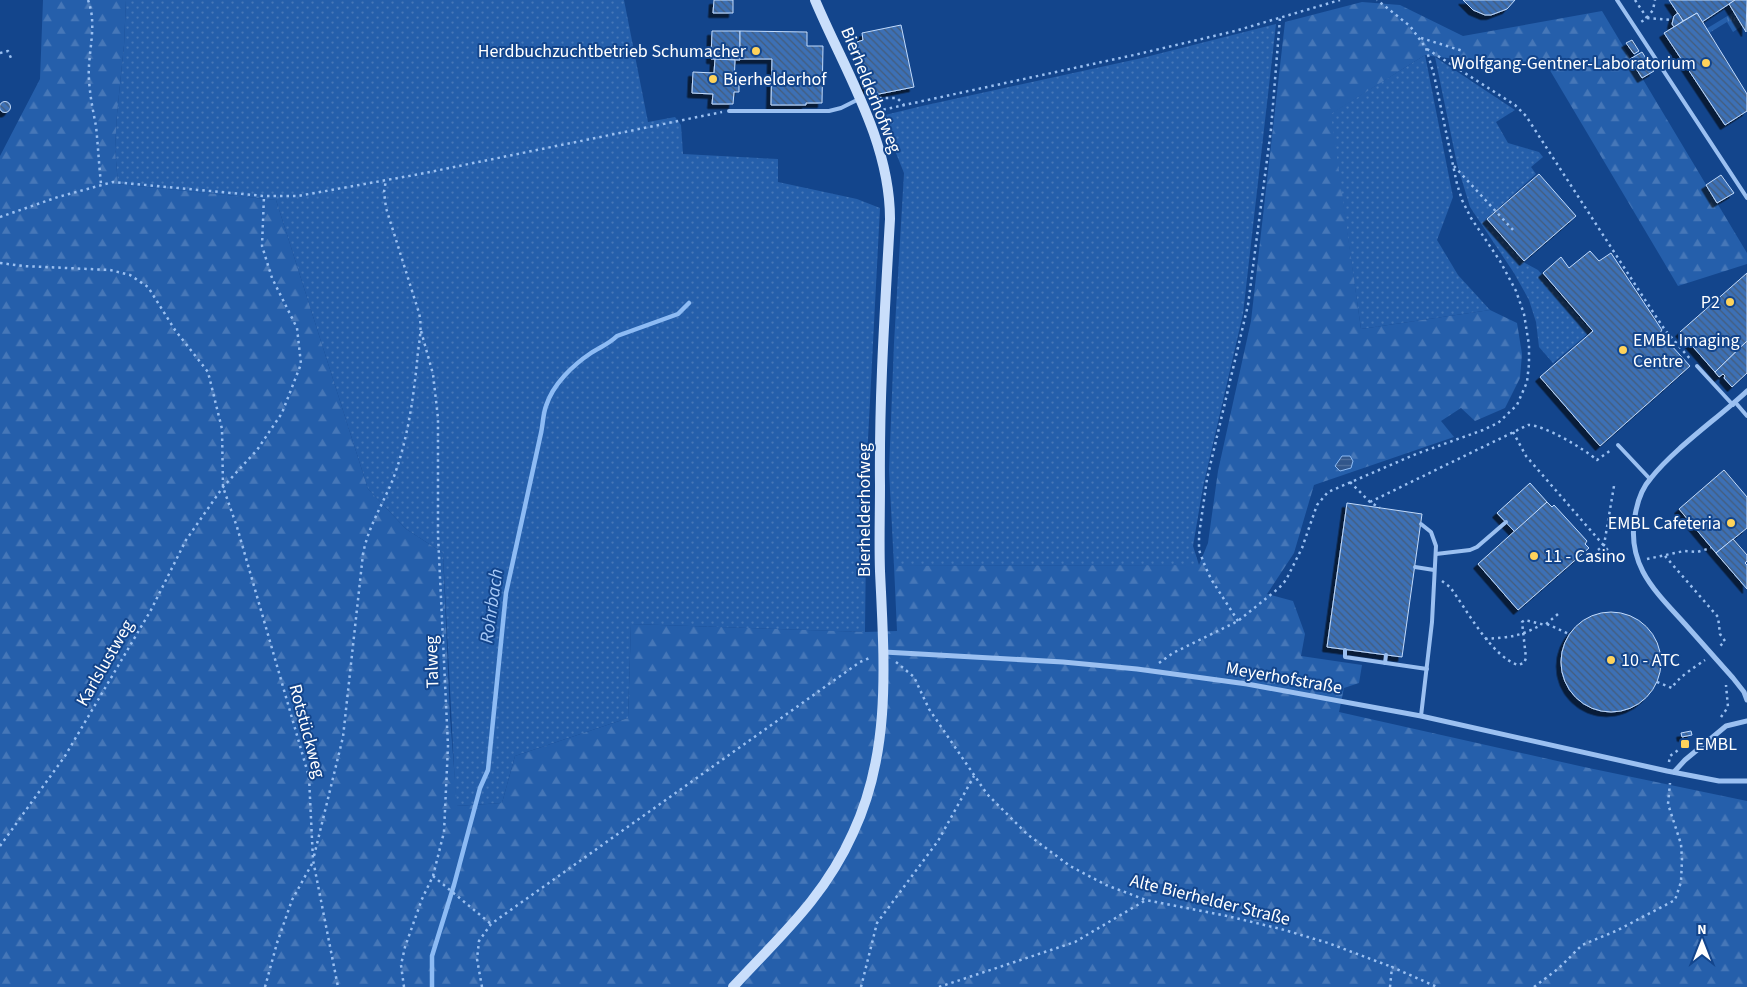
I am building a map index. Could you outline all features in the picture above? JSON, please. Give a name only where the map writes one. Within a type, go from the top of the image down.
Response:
[{"type":"street","name":"Bierhelderhofweg","points":[[733,987],[814,900],[834,871],[853,833],[870,789],[881,737],[884,652],[880,569],[880,464],[890,210],[886,171],[882,154],[815,0]]},
{"type":"street","points":[[1747,391],[1664,463],[1650,479],[1639,499],[1633,524],[1637,559],[1652,587],[1733,678],[1744,692],[1747,700]]},
{"type":"street","name":"Meyerhofstraße","points":[[884,652],[1063,662],[1153,671],[1280,689],[1421,716],[1719,781],[1747,780]]},
{"type":"street","points":[[1674,772],[1685,760],[1726,726],[1747,721]]},
{"type":"lane","points":[[1617,0],[1747,198]]},
{"type":"lane","points":[[729,112],[829,111],[837,110],[859,99]]},
{"type":"lane","points":[[1696,366],[1747,416]]},
{"type":"lane","points":[[1618,445],[1650,479]]},
{"type":"lane","points":[[1436,554],[1470,550],[1506,522]]},
{"type":"lane","points":[[1421,524],[1434,538],[1436,554],[1427,669],[1421,716]]},
{"type":"lane","points":[[1415,567],[1434,570]]},
{"type":"lane","points":[[1345,650],[1345,656],[1427,669]]},
{"type":"lane","points":[[1385,663],[1386,655]]},
{"type":"path","points":[[88,0],[92,15],[93,36],[88,59],[89,82],[101,184]]},
{"type":"path","points":[[866,114],[1106,62],[1280,18],[1340,0]]},
{"type":"path","points":[[1153,671],[1164,658],[1238,621],[1272,595],[1286,580],[1302,548],[1317,505],[1328,492],[1410,456],[1460,439],[1498,423],[1517,405],[1527,382],[1529,346],[1524,314],[1516,291],[1500,261],[1470,218],[1462,200],[1434,75],[1426,48],[1410,26],[1377,0]]},
{"type":"path","points":[[1635,0],[1647,18]]},
{"type":"path","points":[[1634,26],[1647,18],[1654,10],[1655,0]]},
{"type":"path","points":[[1238,621],[1211,580],[1199,550],[1199,536],[1207,479],[1248,305],[1270,138],[1280,18]]},
{"type":"path","points":[[1647,18],[1673,20]]},
{"type":"path","points":[[1420,38],[1463,51]]},
{"type":"path","points":[[1426,48],[1515,105],[1526,116],[1651,309],[1677,345],[1696,366]]},
{"type":"path","points":[[0,53],[8,51],[11,58]]},
{"type":"path","points":[[871,93],[873,96],[880,98],[897,98],[904,105]]},
{"type":"path","points":[[0,217],[101,184],[124,183],[264,196],[298,196],[729,112]]},
{"type":"path","points":[[1453,165],[1514,231]]},
{"type":"path","points":[[265,987],[277,943],[292,900],[313,860],[343,737],[363,554],[368,535],[392,481],[402,452],[414,395],[421,330],[419,312],[386,208],[384,192],[386,180]]},
{"type":"path","name":"Karlslustweg","points":[[0,846],[65,756],[151,610],[186,540],[222,487],[257,450],[282,413],[301,364],[297,328],[272,278],[262,246],[264,196]]},
{"type":"path","points":[[0,263],[23,266],[110,270],[130,275],[148,287],[175,330],[208,372],[222,429],[222,487]]},
{"type":"path","name":"Talweg","points":[[404,987],[402,965],[405,947],[422,899],[434,876],[444,832],[448,746],[438,535],[438,418],[433,374],[421,330]]},
{"type":"path","points":[[1370,502],[1523,427],[1534,426],[1579,448],[1597,460],[1618,445]]},
{"type":"path","points":[[1513,432],[1526,456],[1612,555],[1650,560],[1712,548]]},
{"type":"path","points":[[1350,482],[1370,502],[1380,508]]},
{"type":"path","points":[[1598,550],[1604,545],[1614,486]]},
{"type":"path","name":"Rotstückweg","points":[[222,487],[237,527],[309,777],[313,860],[338,987]]},
{"type":"path","points":[[1657,682],[1672,688],[1689,670],[1725,641],[1720,634],[1718,617],[1665,556]]},
{"type":"path","points":[[1434,578],[1442,580],[1450,587],[1486,639],[1518,665],[1524,663],[1526,658],[1522,624],[1524,621],[1547,624],[1569,634]]},
{"type":"path","points":[[1547,624],[1558,614]]},
{"type":"path","points":[[1486,639],[1511,638],[1524,634],[1542,624]]},
{"type":"path","points":[[482,987],[477,959],[479,942],[491,924],[860,662],[884,652]]},
{"type":"path","name":"Alte Bierhelder Straße","points":[[884,652],[914,677],[929,709],[987,794],[1015,823],[1070,866],[1106,885],[1146,900],[1227,916],[1328,943],[1392,967],[1437,987]]},
{"type":"path","points":[[1718,718],[1728,707],[1726,684],[1733,678]]},
{"type":"path","points":[[861,987],[877,923],[938,841],[974,776]]},
{"type":"path","points":[[1534,987],[1559,968],[1582,945],[1616,931],[1675,900],[1681,882],[1682,859],[1680,839],[1668,804],[1671,783]]},
{"type":"path","points":[[434,876],[491,924]]},
{"type":"path","points":[[939,987],[1075,942],[1146,900]]},
{"type":"path","points":[[1390,987],[1392,967]]},
{"type":"green space","points":[[43,0],[126,0],[115,149],[118,184],[276,200],[368,489],[406,529],[443,553],[450,717],[457,806],[502,803],[515,756],[628,718],[631,624],[865,632],[897,631],[894,566],[1199,565],[1208,543],[1218,471],[1251,321],[1285,22],[1362,2],[1400,5],[1463,36],[1602,11],[1747,253],[1747,264],[1678,286],[1545,62],[1462,60],[1425,55],[1331,114],[1361,329],[1490,310],[1517,323],[1522,354],[1520,378],[1505,408],[1475,421],[1461,408],[1441,421],[1454,437],[1314,485],[1294,553],[1267,594],[1293,601],[1305,634],[1301,656],[1362,665],[1359,683],[1344,688],[1339,712],[1584,767],[1747,801],[1747,987],[0,987],[0,156],[40,79]]},
{"type":"green space","points":[[126,0],[624,0],[648,122],[675,117],[681,125],[683,154],[778,159],[778,182],[857,199],[880,208],[867,459],[865,632],[631,624],[628,718],[515,756],[502,803],[456,806],[443,553],[406,529],[368,489],[276,200],[118,184],[115,149]]},
{"type":"green space","points":[[1734,12],[1742,26],[1733,32],[1727,22],[1709,33],[1706,29]]},
{"type":"green space","points":[[1276,24],[1243,314],[1203,487],[1193,546],[1199,565],[894,566],[889,470],[904,173],[881,116],[1142,58]]},
{"type":"green space","points":[[1425,55],[1453,197],[1437,240],[1458,275],[1490,310],[1361,329],[1330,114]]},
{"type":"green space","points":[[1435,57],[1515,110],[1496,122],[1508,143],[1539,152],[1543,157],[1531,167],[1536,174],[1486,219],[1525,263],[1538,270],[1591,331],[1553,363],[1539,347],[1536,322],[1529,300],[1514,273],[1470,207],[1457,164]]},
{"type":"shaded area","points":[[1342,456],[1350,456],[1353,461],[1351,468],[1340,471],[1335,466]]},
{"type":"building","points":[[714,0],[733,0],[733,13],[713,13]]},
{"type":"building","points":[[1463,0],[1515,0],[1507,9],[1491,15],[1485,15],[1473,10]]},
{"type":"building","name":"Wolfgang-Gentner-Laboratorium","points":[[1669,0],[1735,0],[1702,22],[1697,13],[1683,21]]},
{"type":"building","points":[[1735,0],[1747,0],[1746,32],[1729,4]]},
{"type":"building","points":[[1678,13],[1683,21],[1674,27],[1672,24],[1674,16]]},
{"type":"building","name":"Wolfgang-Gentner-Laboratorium","points":[[1697,13],[1747,94],[1747,111],[1725,125],[1664,33]]},
{"type":"building","points":[[901,25],[914,87],[874,95],[873,88],[867,90],[857,42],[863,40],[862,33]]},
{"type":"building","points":[[712,31],[740,31],[740,60],[711,59]]},
{"type":"building","points":[[740,31],[807,32],[807,46],[823,46],[822,103],[771,105],[772,59],[740,59]]},
{"type":"building","points":[[1632,40],[1639,51],[1634,54],[1626,43]]},
{"type":"building","points":[[1642,52],[1654,71],[1642,78],[1630,59]]},
{"type":"building","name":"Bierhelderhof","points":[[715,59],[735,60],[734,85],[739,85],[739,92],[734,92],[733,104],[712,104],[713,94],[692,93],[693,72],[714,73]]},
{"type":"building","points":[[3,102],[7,102],[10,107],[9,111],[3,112],[0,109],[0,105]]},
{"type":"building","points":[[1539,174],[1576,216],[1524,261],[1487,219]]},
{"type":"building","points":[[1721,175],[1734,193],[1717,203],[1706,185]]},
{"type":"building","name":"EMBL Imaging Centre","points":[[1590,251],[1599,261],[1611,253],[1662,330],[1660,333],[1690,366],[1600,446],[1540,377],[1593,331],[1543,273],[1561,257],[1569,268]]},
{"type":"building","name":"P2","points":[[1747,273],[1747,341],[1715,372],[1680,332]]},
{"type":"building","points":[[1747,341],[1747,373],[1732,387],[1723,374],[1719,377],[1715,372]]},
{"type":"building","points":[[1724,470],[1747,497],[1747,528],[1716,553],[1679,509]]},
{"type":"building","points":[[1530,483],[1547,502],[1515,532],[1497,513]]},
{"type":"building","name":"11 - Casino","points":[[1547,502],[1552,507],[1554,505],[1587,541],[1585,544],[1589,548],[1518,610],[1478,564]]},
{"type":"building","points":[[1347,503],[1422,514],[1402,657],[1327,647]]},
{"type":"building","points":[[1733,539],[1747,555],[1745,563],[1747,565],[1747,589],[1716,553]]},
{"type":"building","name":"10 - ATC","points":[[1611,612],[1630,616],[1646,627],[1657,643],[1661,662],[1657,681],[1646,697],[1630,708],[1611,712],[1592,708],[1576,697],[1565,681],[1561,662],[1565,643],[1576,627],[1592,616]]},
{"type":"building","points":[[1691,731],[1692,735],[1682,737],[1681,733]]},
{"type":"waterway","name":"Rohrbach","points":[[432,987],[432,956],[454,885],[480,788],[488,770],[506,593],[544,412],[549,398],[553,390],[571,369],[594,351],[617,336],[678,314],[689,303]]},
{"type":"place","name":"Herdbuchzuchtbetrieb Schumacher","points":[[756,51]]},
{"type":"place","name":"Wolfgang-Gentner-Laboratorium","points":[[1706,63]]},
{"type":"place","name":"Bierhelderhof","points":[[713,79]]},
{"type":"place","name":"P2","points":[[1730,302]]},
{"type":"place","name":"EMBL Imaging Centre","points":[[1623,350]]},
{"type":"place","name":"EMBL Cafeteria","points":[[1731,523]]},
{"type":"place","name":"11 - Casino","points":[[1534,556]]},
{"type":"place","name":"10 - ATC","points":[[1611,660]]},
{"type":"place","name":"EMBL","points":[[1685,744]]}]
